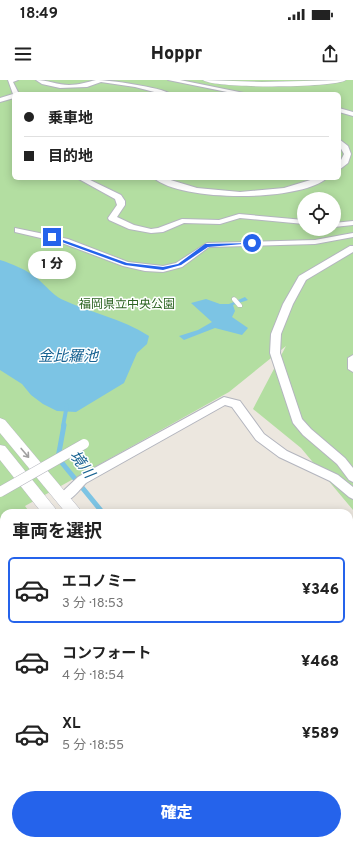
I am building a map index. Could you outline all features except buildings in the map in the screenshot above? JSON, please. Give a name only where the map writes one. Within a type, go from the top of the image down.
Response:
[{"type":"street","points":[[15,80],[10,81],[10,85],[15,92]]},
{"type":"street","points":[[39,80],[47,85],[79,86],[96,84],[100,80],[135,85],[160,92]]},
{"type":"street","points":[[171,80],[235,92]]},
{"type":"street","points":[[206,80],[252,84],[322,83],[342,80]]},
{"type":"street","points":[[146,92],[152,90]]},
{"type":"street","points":[[0,100],[12,97]]},
{"type":"street","points":[[341,111],[353,114]]},
{"type":"street","points":[[341,143],[346,147],[348,155],[345,163],[341,166]]},
{"type":"street","points":[[84,180],[118,197],[122,201],[121,205],[112,218],[139,230],[160,230],[182,221],[191,220],[220,222],[239,216],[259,216],[297,221]]},
{"type":"street","points":[[163,180],[189,190],[227,194],[263,194],[305,186],[318,180]]},
{"type":"street","points":[[341,224],[353,224]]},
{"type":"street","points":[[18,230],[65,241],[126,264],[163,269],[179,264],[207,245],[315,242],[353,235]]},
{"type":"street","points":[[353,248],[302,278],[288,304],[276,334],[276,353],[297,420],[307,432],[341,461],[353,477]]},
{"type":"street","points":[[234,299],[240,306]]},
{"type":"street","points":[[353,358],[353,369]]},
{"type":"street","points":[[63,498],[82,480],[224,401],[236,404],[260,437],[283,454],[334,478],[353,494]]},
{"type":"street","points":[[0,423],[72,509]]},
{"type":"street","points":[[0,492],[84,444]]},
{"type":"street","points":[[0,450],[47,509]]},
{"type":"green space","name":"福岡県立中央公園","points":[[0,80],[353,80],[353,509],[301,448],[253,409],[286,346],[229,392],[25,506],[27,509],[0,509]]},
{"type":"water","name":"金比羅池","points":[[0,260],[15,265],[29,273],[61,299],[128,325],[149,336],[147,344],[137,353],[124,383],[76,412],[57,411],[43,404],[31,395],[22,384],[0,370]]},
{"type":"water","points":[[245,297],[248,300],[233,305],[235,311],[232,317],[248,328],[242,335],[215,328],[184,340],[179,336],[198,330],[212,322],[191,303],[206,299],[220,304],[229,304]]},
{"type":"waterway","name":"境川","points":[[63,426],[67,405]]},
{"type":"waterway","name":"境川","points":[[64,425],[58,458],[100,509]]},
{"type":"route","points":[[52,237],[126,264],[145,268],[163,269],[179,264],[207,245],[252,243]]}]
